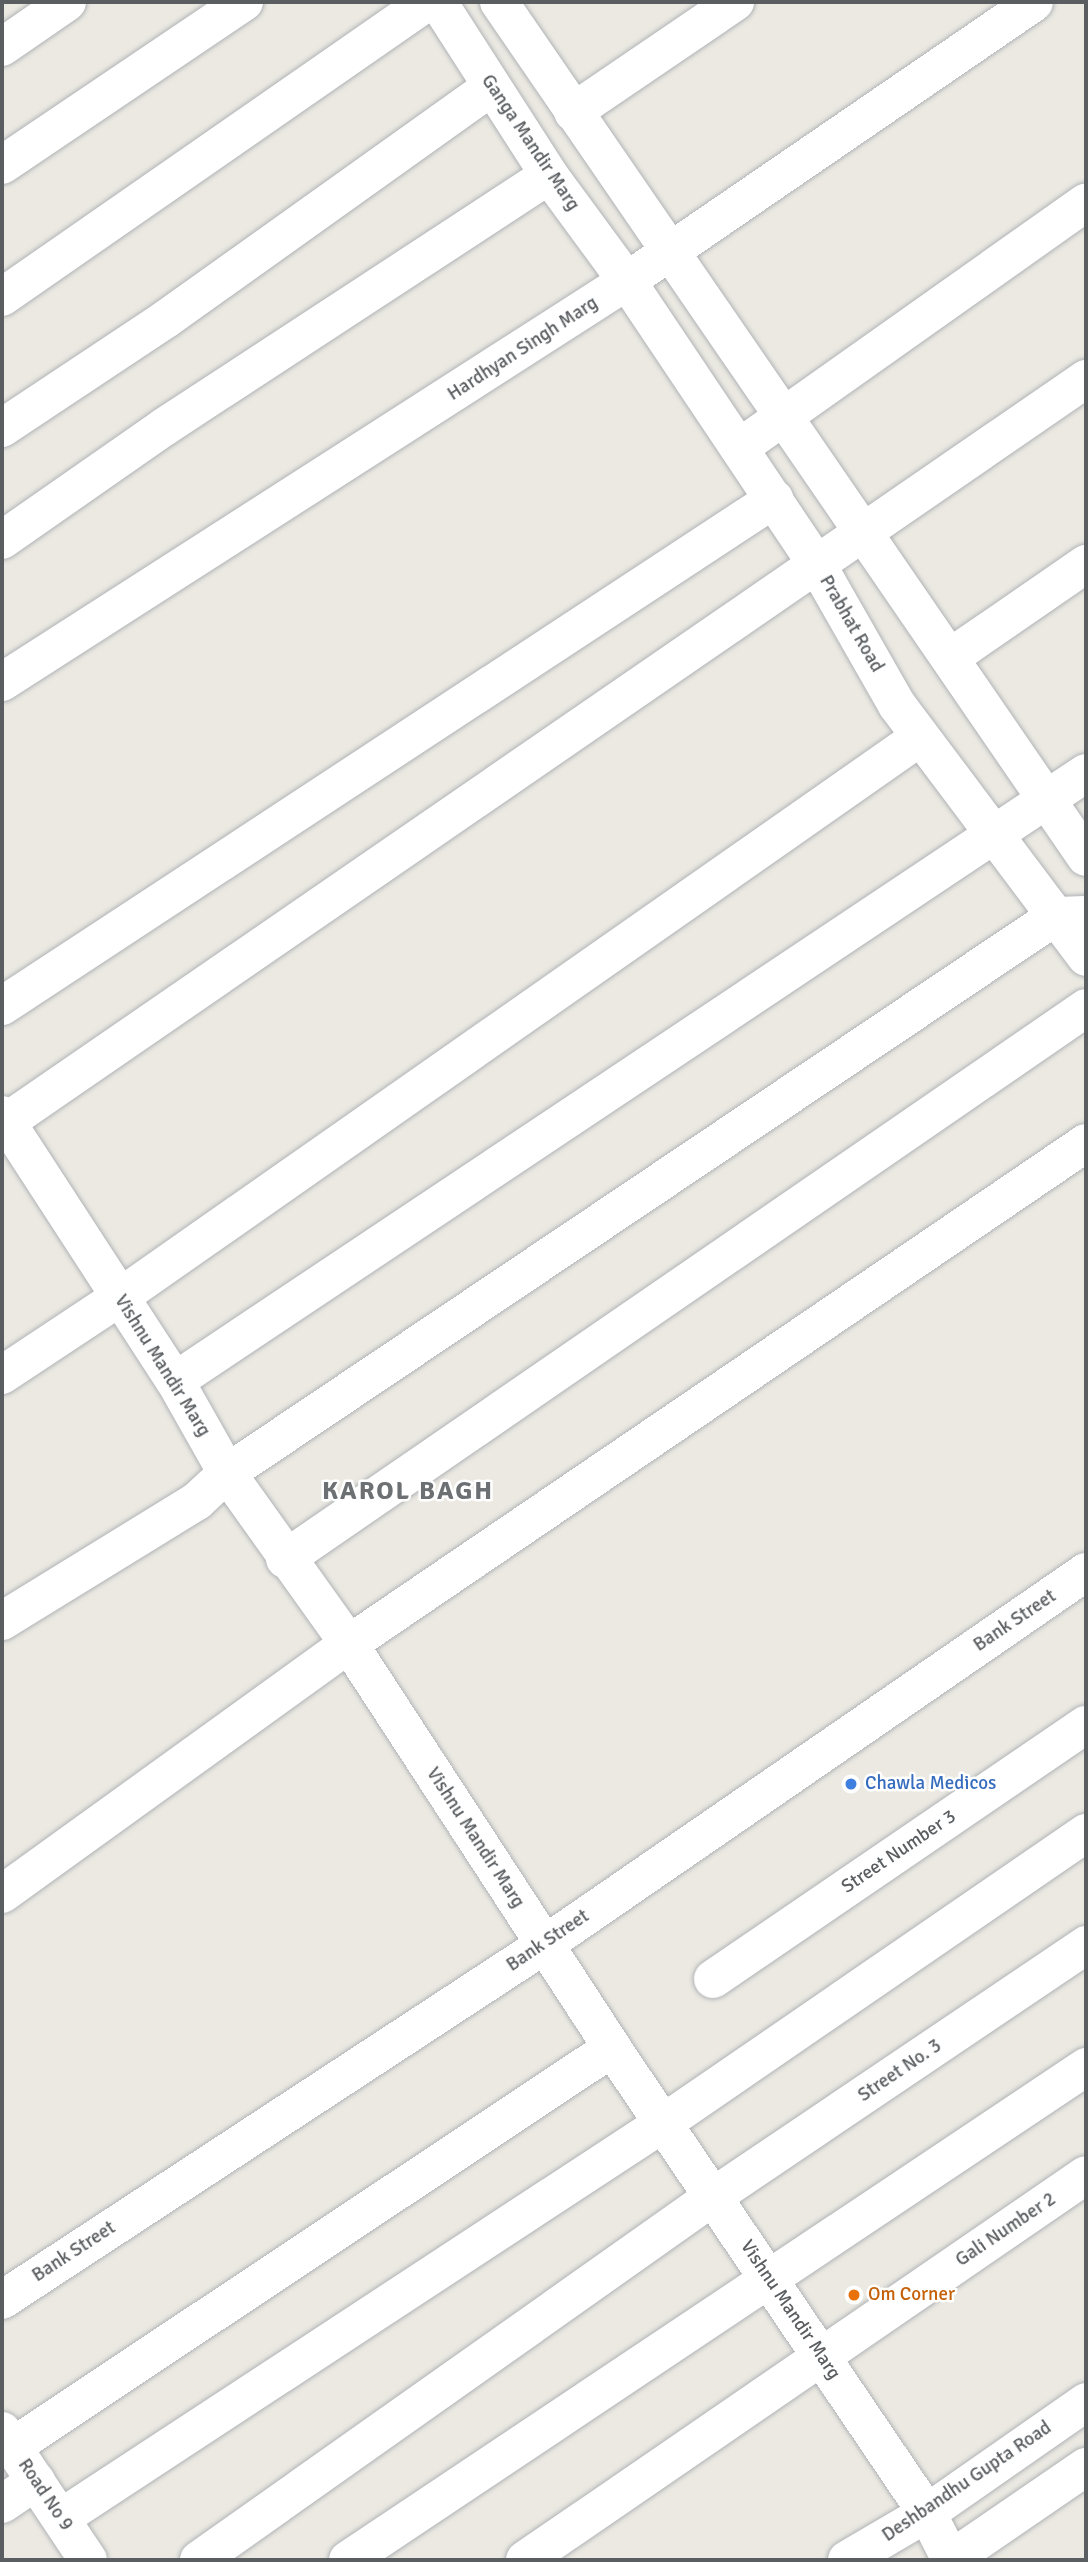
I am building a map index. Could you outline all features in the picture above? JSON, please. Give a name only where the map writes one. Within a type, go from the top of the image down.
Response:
[{"type":"street","points":[[2,47],[66,2]]},
{"type":"street","points":[[2,166],[244,2]]},
{"type":"street","points":[[2,297],[427,2]]},
{"type":"street","name":"Ganga Mandir Marg","points":[[438,2],[549,175],[627,281]]},
{"type":"street","points":[[499,2],[783,414],[860,534],[951,657],[1086,857]]},
{"type":"street","points":[[573,112],[735,2]]},
{"type":"street","name":"Hardhyan Singh Marg","points":[[2,682],[627,281],[1034,2]]},
{"type":"street","points":[[2,428],[166,319],[491,87]]},
{"type":"street","points":[[2,540],[164,427],[549,175]]},
{"type":"street","points":[[739,448],[783,414],[1086,201]]},
{"type":"street","name":"Prabhat Road","points":[[627,281],[816,563],[920,737],[992,833],[1071,916],[1086,957]]},
{"type":"street","points":[[4,1121],[1086,379]]},
{"type":"street","points":[[2,1006],[774,499]]},
{"type":"street","points":[[951,657],[1086,564]]},
{"type":"street","points":[[2,1375],[120,1297],[920,737]]},
{"type":"street","points":[[175,1381],[992,833],[1047,802],[1086,773]]},
{"type":"street","points":[[2,1621],[197,1501],[226,1473],[1071,916]]},
{"type":"street","points":[[285,1559],[1086,1008]]},
{"type":"street","name":"Vishnu Mandir Marg","points":[[4,1121],[175,1381],[226,1473],[285,1559],[349,1644],[612,2048],[927,2512],[950,2560]]},
{"type":"street","points":[[2,1894],[349,1644],[1086,1143]]},
{"type":"street","name":"Bank Street","points":[[2,2300],[544,1945],[1086,1572]]},
{"type":"street","name":"Street Number 3","points":[[713,1979],[1086,1725]]},
{"type":"street","points":[[61,2518],[664,2122],[1086,1833]]},
{"type":"street","name":"Street No. 3","points":[[199,2560],[714,2196],[1086,1945]]},
{"type":"street","points":[[7,2439],[612,2048]]},
{"type":"street","points":[[348,2560],[1086,2067]]},
{"type":"street","name":"Gali Number 2","points":[[525,2560],[1086,2175]]},
{"type":"street","name":"Deshbandhu Gupta Road","points":[[847,2560],[927,2512],[1086,2402]]},
{"type":"street","name":"Road No 9","points":[[7,2439],[88,2560]]},
{"type":"street","points":[[950,2560],[1086,2467]]},
{"type":"street","points":[[2,2504],[36,2481]]},
{"type":"place","name":"Chawla Medicos","points":[[851,1784]]},
{"type":"place","name":"Om Corner","points":[[854,2295]]},
{"type":"district","name":"KAROL BAGH","points":[[408,1492]]}]
